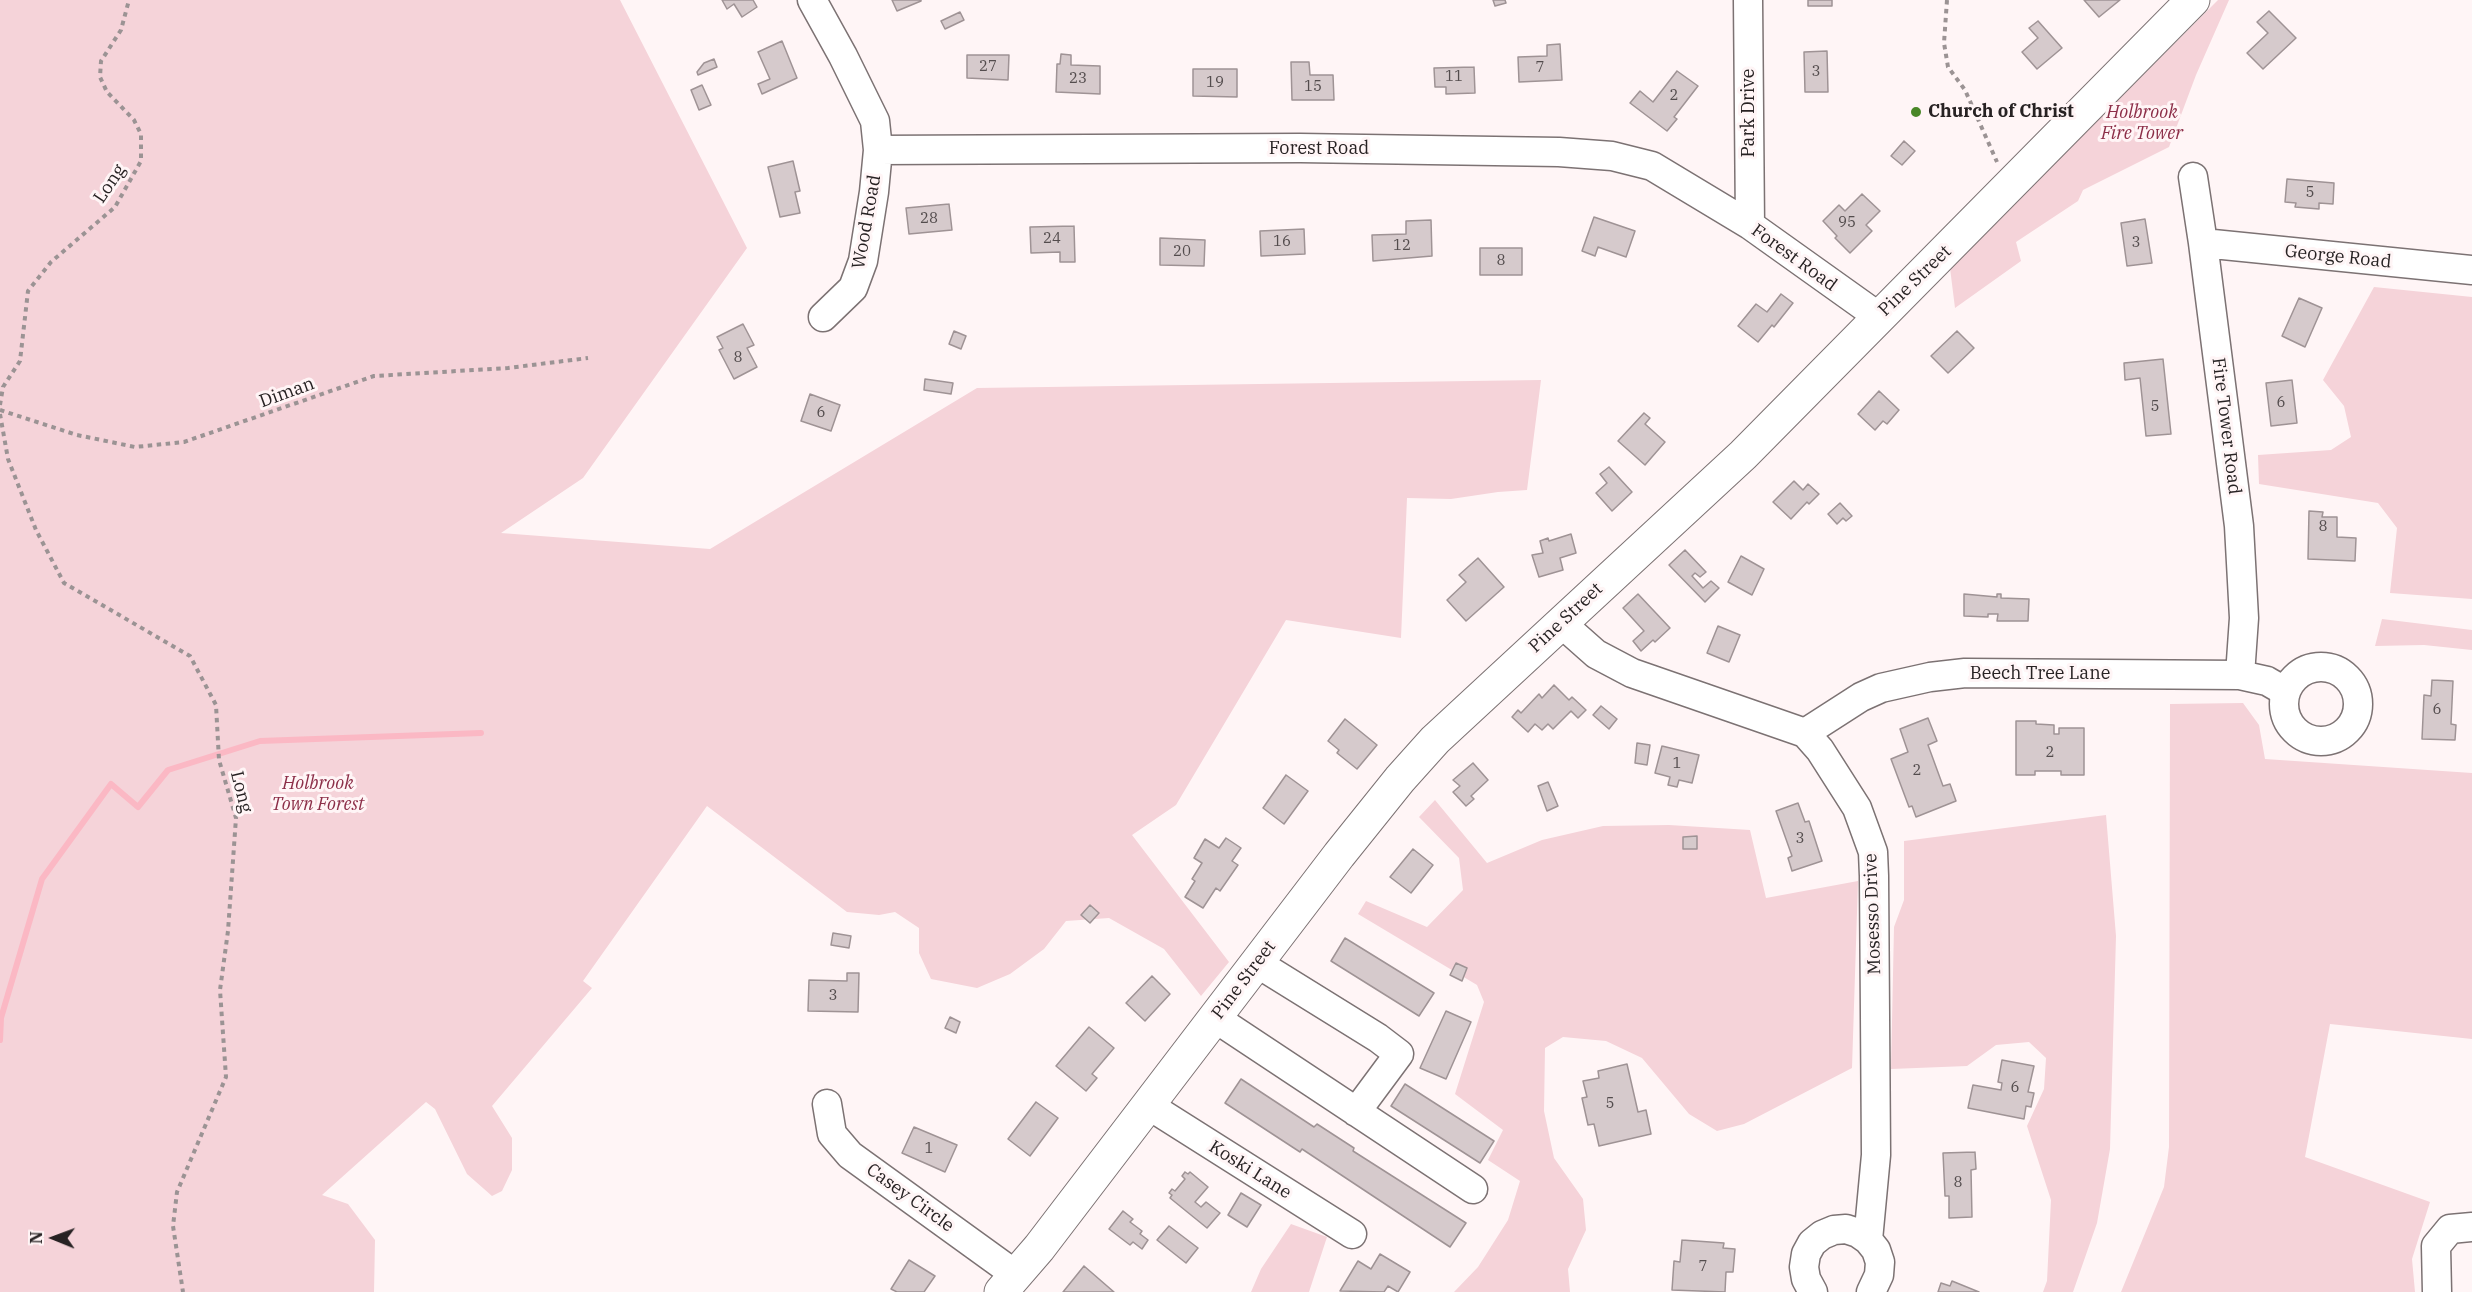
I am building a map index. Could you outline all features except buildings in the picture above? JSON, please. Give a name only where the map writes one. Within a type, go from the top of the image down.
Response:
[{"type":"main road","name":"Pine Street","points":[[1009,1283],[1039,1248],[1339,855],[1407,771],[1461,716],[1743,454],[2193,0]]},
{"type":"street","points":[[812,0],[875,121],[878,150]]},
{"type":"street","name":"Park Drive","points":[[1748,0],[1750,225]]},
{"type":"street","name":"Forest Road","points":[[878,150],[1300,148],[1559,152],[1612,156],[1652,166],[1750,225],[1878,317]]},
{"type":"street","name":"Wood Road","points":[[823,317],[853,288],[863,261],[878,150]]},
{"type":"street","name":"Fire Tower Road","points":[[2193,177],[2204,243],[2243,567],[2244,618],[2240,675]]},
{"type":"street","name":"George Road","points":[[2204,243],[2472,270]]},
{"type":"street","points":[[1561,623],[1596,654],[1632,673],[1805,733]]},
{"type":"street","name":"Beech Tree Lane","points":[[1805,733],[1861,697],[1881,688],[1930,677],[1965,673],[2240,675],[2267,681],[2286,692]]},
{"type":"street","name":"Mosesso Drive","points":[[1805,733],[1820,750],[1857,808],[1873,852],[1875,1155],[1868,1240],[1876,1250],[1880,1262],[1879,1275],[1871,1292]]},
{"type":"street","points":[[1257,963],[1400,1053],[1356,1112]]},
{"type":"street","points":[[1215,1018],[1473,1189]]},
{"type":"street","name":"Casey Circle","points":[[827,1104],[832,1134],[850,1155],[1009,1283]]},
{"type":"street","name":"Koski Lane","points":[[1148,1106],[1352,1234]]},
{"type":"street","points":[[2437,1292],[2436,1246],[2450,1229],[2472,1227]]},
{"type":"street","points":[[1813,1292],[1806,1279],[1804,1266],[1806,1254],[1812,1243],[1822,1235],[1834,1230],[1846,1229],[1868,1240]]},
{"type":"path","name":"Long","points":[[0,405],[3,387],[20,361],[28,291],[51,262],[115,207],[141,161],[141,134],[138,127],[107,93],[100,77],[101,61],[121,30],[129,0]]},
{"type":"path","points":[[1947,0],[1944,44],[1948,66],[1965,90],[1989,149],[2011,186]]},
{"type":"path","name":"Diman","points":[[0,410],[77,435],[135,447],[184,442],[374,375],[508,368],[588,358]]},
{"type":"path","name":"Long","points":[[0,414],[8,459],[36,530],[64,583],[190,656],[216,705],[219,760],[236,818],[228,931],[220,990],[226,1077],[177,1192],[173,1226],[183,1292]]},
{"type":"green space","name":"Holbrook Town Forest","points":[[0,0],[620,0],[747,248],[583,478],[501,533],[710,549],[977,388],[1541,380],[1527,490],[1451,499],[1407,498],[1401,638],[1286,620],[1176,805],[1132,835],[1229,962],[1201,996],[1164,949],[1109,918],[1066,921],[1044,949],[1010,974],[977,988],[931,979],[919,953],[919,928],[895,912],[879,915],[847,912],[707,806],[583,981],[592,988],[492,1106],[512,1138],[512,1170],[502,1191],[492,1196],[467,1174],[435,1109],[426,1102],[322,1195],[348,1204],[375,1240],[374,1292],[0,1292]]},
{"type":"green space","name":"Holbrook Fire Tower","points":[[2218,0],[2229,0],[2196,75],[2169,147],[2083,190],[2078,201],[2016,242],[2021,261],[1955,308],[1950,268]]},
{"type":"green space","points":[[2374,287],[2472,297],[2472,599],[2390,593],[2397,528],[2378,503],[2259,484],[2258,455],[2331,450],[2351,437],[2344,406],[2323,380]]},
{"type":"green space","points":[[2382,619],[2472,630],[2472,650],[2424,645],[2375,646]]},
{"type":"green space","points":[[2243,703],[2259,725],[2265,759],[2472,773],[2472,1039],[2330,1024],[2305,1157],[2430,1202],[2412,1259],[2415,1292],[2121,1292],[2164,1187],[2169,1147],[2170,704]]},
{"type":"green space","points":[[1435,800],[1487,863],[1542,840],[1603,826],[1669,825],[1750,830],[1766,898],[1858,881],[1852,1068],[1744,1124],[1717,1131],[1689,1114],[1642,1058],[1606,1041],[1563,1037],[1545,1048],[1544,1111],[1554,1158],[1583,1199],[1586,1230],[1568,1269],[1570,1292],[1454,1292],[1478,1267],[1508,1220],[1520,1181],[1488,1160],[1503,1130],[1455,1094],[1484,1002],[1477,985],[1358,914],[1366,901],[1427,927],[1463,890],[1459,858],[1419,817]]},
{"type":"green space","points":[[2106,815],[2116,936],[2110,1149],[2097,1223],[2073,1292],[2043,1292],[2047,1281],[2051,1200],[2027,1126],[2044,1089],[2046,1058],[2029,1042],[1996,1045],[1967,1066],[1891,1069],[1894,927],[1904,900],[1904,841]]},
{"type":"green space","points":[[1291,1224],[1327,1237],[1309,1292],[1251,1292],[1261,1269]]},
{"type":"waterway","points":[[0,1040],[1,1018],[42,879],[111,784],[138,807],[168,770],[260,741],[481,733]]},
{"type":"place","name":"Church of Christ","points":[[1916,112]]}]
